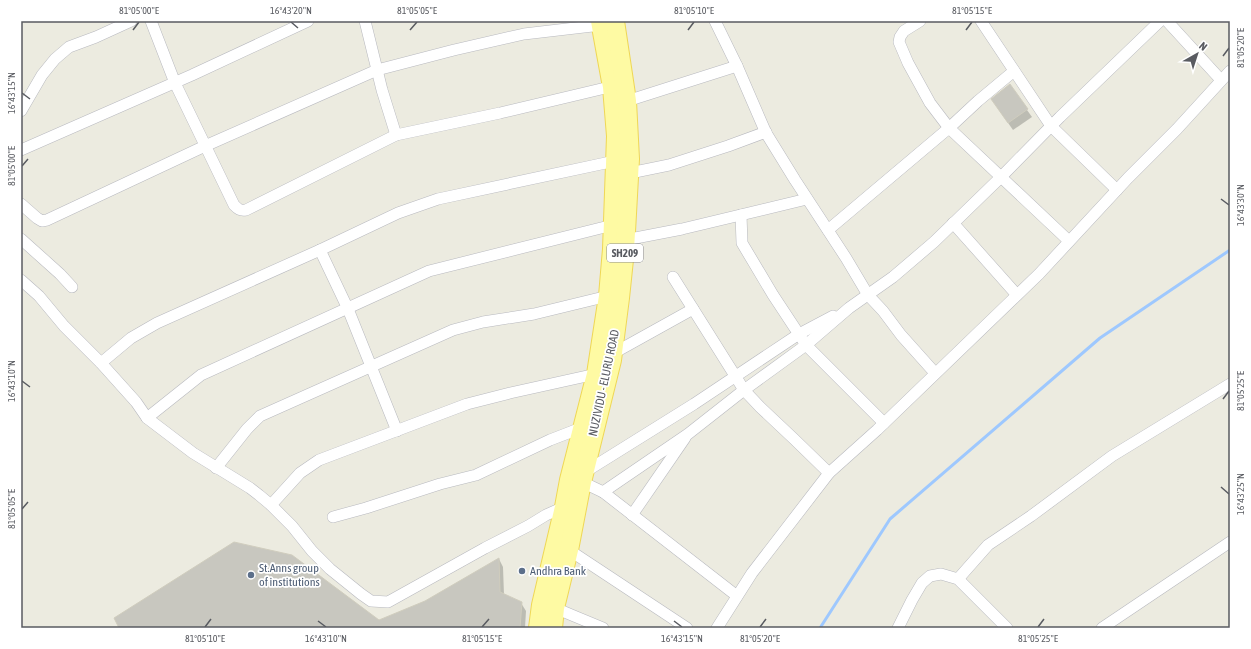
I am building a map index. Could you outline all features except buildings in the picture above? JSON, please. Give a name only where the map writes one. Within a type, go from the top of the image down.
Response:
[{"type":"main road","name":"NUZIVIDU - ELURU ROAD","points":[[579,478],[581,428],[596,374],[608,296],[612,249],[618,85],[609,22]]},
{"type":"main road","name":"NUZIVIDU - ELURU ROAD","points":[[579,478],[594,431],[608,378],[620,298],[630,173],[627,101],[618,85]]},
{"type":"main road","points":[[538,628],[541,606],[579,478]]},
{"type":"main road","points":[[553,628],[569,550],[571,509]]},
{"type":"street","points":[[21,111],[42,75],[55,59],[69,47],[96,37],[130,21]]},
{"type":"street","points":[[151,21],[175,83],[205,146],[234,205],[238,210],[242,211],[396,135],[500,113],[618,85]]},
{"type":"street","points":[[21,150],[175,83],[308,21]]},
{"type":"street","points":[[365,21],[382,90],[396,135]]},
{"type":"street","points":[[715,21],[737,66],[766,132],[807,199],[868,295],[935,373]]},
{"type":"street","points":[[920,21],[904,31],[899,42],[908,63],[930,103],[949,128],[1069,241]]},
{"type":"street","points":[[981,21],[1051,126],[1117,190]]},
{"type":"street","points":[[603,492],[690,432],[806,345],[849,308],[893,277],[934,242],[1160,21]]},
{"type":"street","points":[[1167,21],[1221,80]]},
{"type":"street","points":[[21,204],[37,218],[42,221],[47,220],[205,146],[378,70],[454,50],[524,34],[609,22]]},
{"type":"street","points":[[627,101],[737,66]]},
{"type":"street","points":[[717,628],[752,573],[829,473],[884,423],[1039,274],[1117,190],[1177,129],[1230,70]]},
{"type":"street","points":[[828,230],[1014,71]]},
{"type":"street","points":[[630,173],[669,165],[766,132]]},
{"type":"street","points":[[101,363],[131,338],[157,323],[320,250],[398,213],[438,199],[615,161]]},
{"type":"street","points":[[625,240],[682,229],[807,199]]},
{"type":"street","points":[[741,215],[742,243],[806,345],[884,423]]},
{"type":"street","points":[[952,223],[1017,295]]},
{"type":"street","points":[[147,418],[201,375],[429,271],[613,225]]},
{"type":"street","points":[[21,239],[60,274],[72,287]]},
{"type":"street","points":[[320,250],[348,309],[397,431]]},
{"type":"street","points":[[673,277],[744,390],[829,473]]},
{"type":"street","points":[[21,280],[39,296],[64,326],[101,363],[136,402],[147,418],[187,449],[250,488],[271,505],[292,526],[330,569],[372,601],[388,602],[546,515],[571,509]]},
{"type":"street","points":[[216,468],[247,429],[260,416],[453,330],[483,322],[534,314],[608,296]]},
{"type":"street","points":[[737,596],[603,492],[579,478],[799,334],[849,308]]},
{"type":"street","points":[[612,354],[693,309]]},
{"type":"street","points":[[271,505],[300,473],[319,460],[467,404],[596,374]]},
{"type":"street","points":[[958,579],[988,545],[1031,516],[1112,456],[1230,384]]},
{"type":"street","points":[[333,517],[374,506],[440,484],[476,475],[550,440],[581,428]]},
{"type":"street","points":[[632,515],[690,432]]},
{"type":"street","points":[[1102,628],[1230,542]]},
{"type":"street","points":[[569,550],[687,628]]},
{"type":"street","points":[[898,628],[922,583],[930,576],[941,574],[958,579],[1007,628]]},
{"type":"street","points":[[556,608],[603,628]]},
{"type":"waterway","points":[[820,628],[890,519],[1100,338],[1230,250]]},
{"type":"place","name":"Andhra Bank","points":[[522,571]]},
{"type":"place","name":"St.Anns group of institutions","points":[[251,575]]}]
